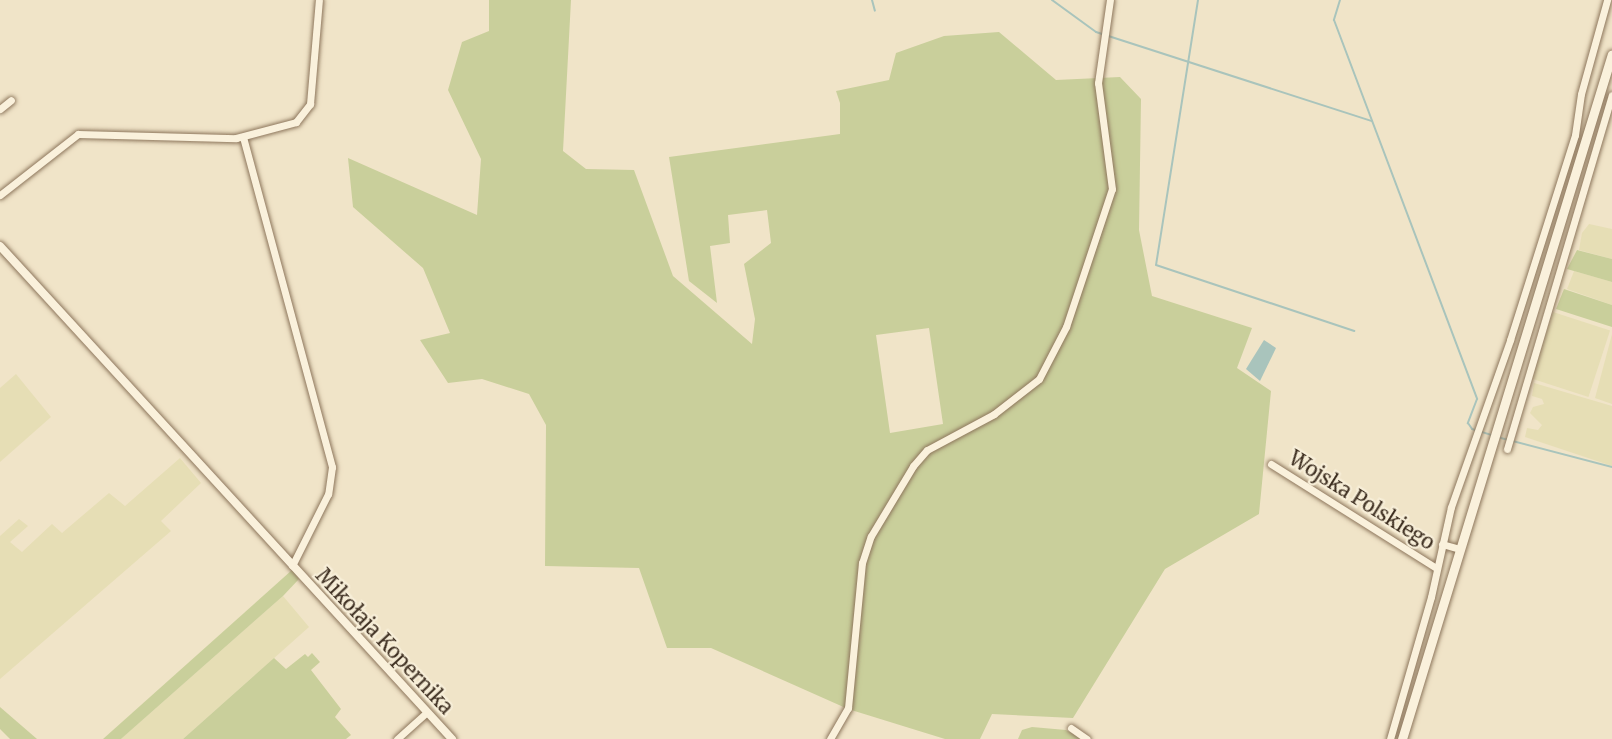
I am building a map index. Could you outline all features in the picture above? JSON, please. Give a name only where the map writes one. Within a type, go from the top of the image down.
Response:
[{"type":"main road","points":[[1402,739],[1612,54]]},
{"type":"street","points":[[0,195],[78,134],[243,137],[290,125],[307,112],[319,0]]},
{"type":"street","points":[[830,739],[848,708],[862,563],[871,536],[913,466],[927,450],[994,414],[1039,379],[1066,327],[1112,189],[1098,83],[1102,39],[1110,0]]},
{"type":"street","points":[[1436,568],[1575,135],[1581,94],[1607,0]]},
{"type":"street","points":[[1507,449],[1612,95]]},
{"type":"street","points":[[0,109],[11,100]]},
{"type":"street","points":[[243,137],[332,467],[330,488],[300,554],[292,566]]},
{"type":"street","name":"Mikołaja Kopernika","points":[[0,246],[452,739]]},
{"type":"street","name":"Wojska Polskiego","points":[[1271,464],[1436,568],[1390,739]]},
{"type":"street","points":[[1442,544],[1460,549]]},
{"type":"street","points":[[397,739],[427,712]]},
{"type":"street","points":[[1071,728],[1087,739]]},
{"type":"shaded area","points":[[1589,224],[1612,229],[1612,259],[1579,250],[1582,233]]},
{"type":"shaded area","points":[[1574,271],[1612,282],[1612,305],[1567,289]]},
{"type":"shaded area","points":[[1553,312],[1610,331],[1588,397],[1531,379]]},
{"type":"shaded area","points":[[1612,334],[1612,404],[1595,398]]},
{"type":"shaded area","points":[[16,374],[51,417],[0,462],[0,388]]},
{"type":"shaded area","points":[[1534,383],[1612,406],[1612,466],[1525,437],[1527,428],[1538,430],[1542,425],[1530,413],[1533,407],[1544,404],[1542,399],[1532,396]]},
{"type":"shaded area","points":[[180,458],[201,483],[161,521],[171,531],[0,679],[0,536],[19,519],[28,526],[10,542],[22,552],[52,524],[62,533],[109,493],[125,506]]},
{"type":"shaded area","points":[[283,596],[309,627],[183,739],[121,739]]},
{"type":"green space","points":[[489,0],[571,0],[563,151],[586,169],[634,170],[673,276],[752,344],[755,319],[744,264],[771,243],[767,210],[728,215],[730,243],[710,246],[717,303],[689,281],[669,157],[840,134],[840,103],[836,91],[889,80],[896,53],[944,36],[999,32],[1056,80],[1120,77],[1141,99],[1139,230],[1152,296],[1252,328],[1237,368],[1271,391],[1259,514],[1165,569],[1073,718],[992,714],[980,739],[945,739],[848,709],[711,648],[667,648],[639,568],[545,566],[546,425],[529,394],[482,379],[448,383],[420,340],[450,333],[423,268],[353,207],[348,158],[477,215],[481,159],[448,90],[462,42],[489,31]],"holes":[[[929,328],[943,424],[890,433],[876,335]]]},
{"type":"green space","points":[[1577,250],[1612,259],[1612,282],[1567,269]]},
{"type":"green space","points":[[1564,289],[1612,305],[1612,327],[1556,309]]},
{"type":"green space","points":[[292,570],[299,579],[283,596],[121,739],[103,739]]},
{"type":"green space","points":[[312,653],[320,662],[311,670],[341,709],[335,717],[351,735],[346,739],[183,739],[274,658],[286,669],[305,654],[308,657]]},
{"type":"green space","points":[[0,707],[37,739],[10,739],[0,729]]},
{"type":"green space","points":[[1032,727],[1066,730],[1082,739],[1018,739],[1022,730]]},
{"type":"water","points":[[1264,340],[1276,348],[1260,381],[1246,369]]},
{"type":"waterway","points":[[872,0],[875,11]]},
{"type":"waterway","points":[[1052,0],[1096,32],[1372,121]]},
{"type":"waterway","points":[[1198,0],[1156,265],[1354,331]]},
{"type":"waterway","points":[[1340,0],[1334,20],[1477,399],[1468,423],[1472,429],[1492,435]]},
{"type":"waterway","points":[[1497,437],[1612,467]]}]
